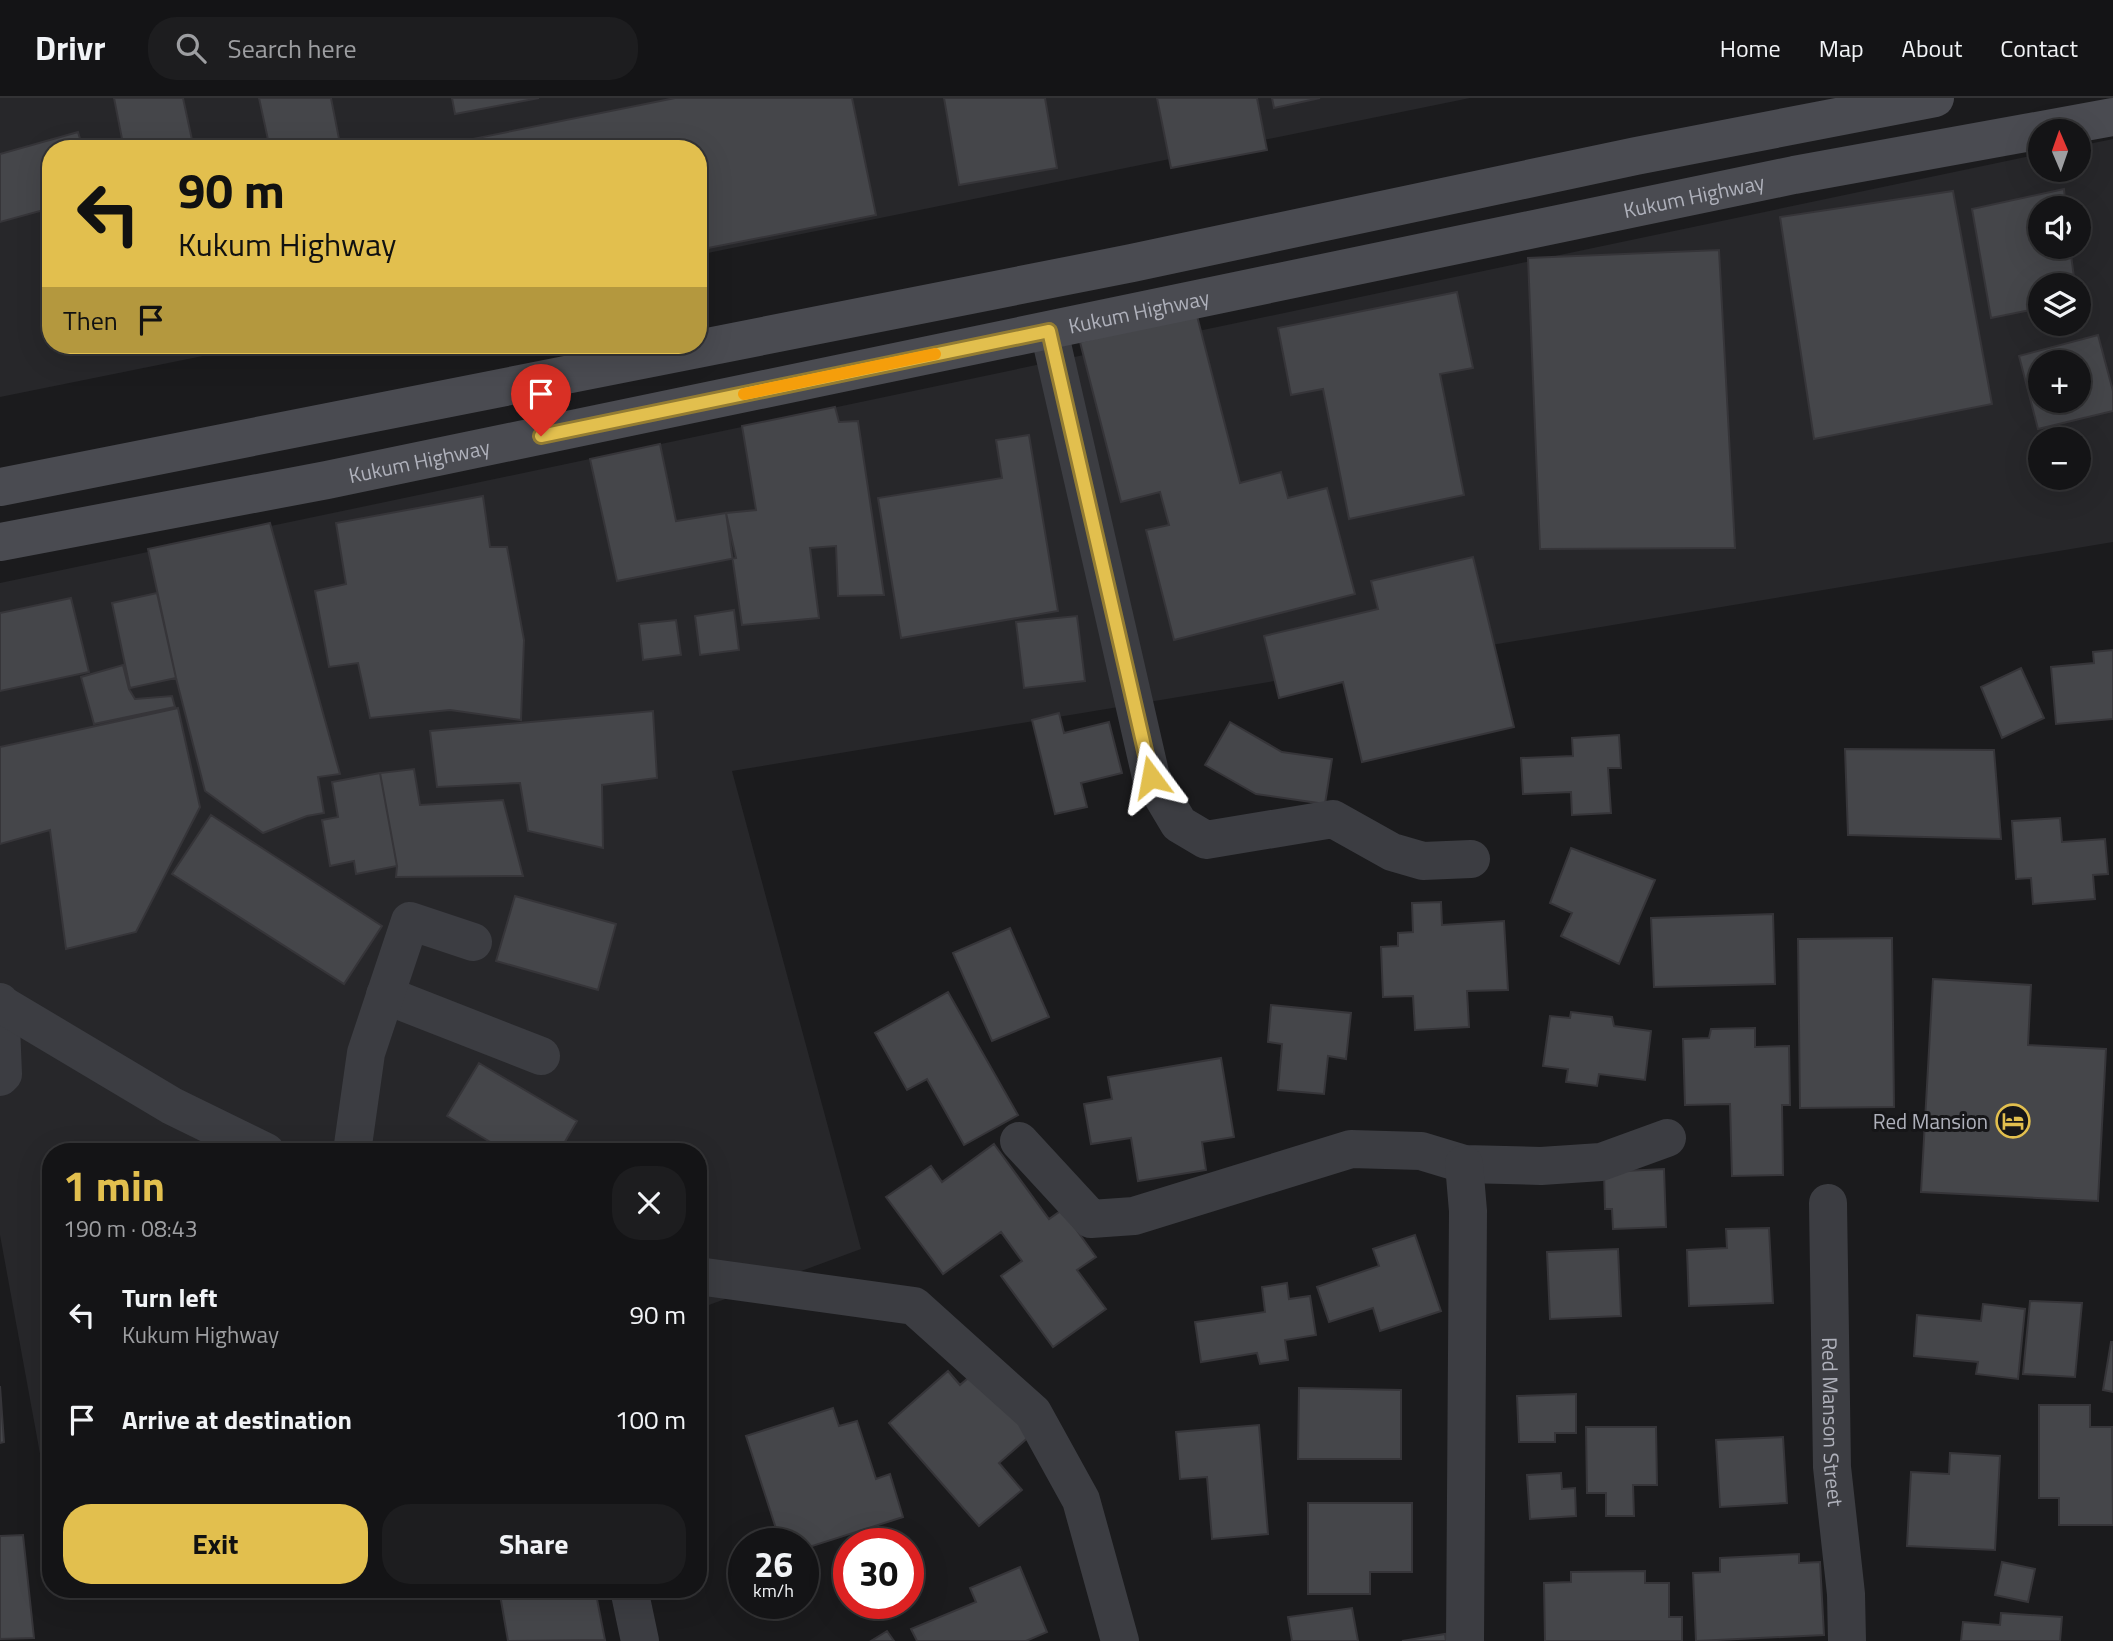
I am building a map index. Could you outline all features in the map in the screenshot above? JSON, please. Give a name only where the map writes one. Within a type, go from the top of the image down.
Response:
[{"type":"main road","points":[[707,347],[1132,263],[1636,156],[1936,98]]},
{"type":"main road","name":"Kukum Highway","points":[[0,542],[327,480],[1794,175],[2113,117]]},
{"type":"main road","points":[[0,487],[672,354]]},
{"type":"street","points":[[1049,331],[1151,777],[1179,824],[1206,840],[1333,819],[1392,852],[1423,860],[1471,859]]},
{"type":"street","points":[[353,1143],[366,1053],[410,921],[473,942]]},
{"type":"street","points":[[385,995],[541,1056]]},
{"type":"street","points":[[0,1003],[3,1074],[0,1077]]},
{"type":"street","points":[[0,1003],[172,1106],[248,1143]]},
{"type":"street","points":[[1019,1141],[1091,1219],[1134,1216],[1351,1149],[1421,1151],[1464,1164],[1541,1166],[1601,1162],[1667,1138]]},
{"type":"street","points":[[1464,1164],[1468,1210],[1465,1641]]},
{"type":"street","name":"Red Manson Street","points":[[1828,1203],[1832,1467],[1846,1594],[1847,1641]]},
{"type":"street","points":[[707,1277],[914,1306],[1033,1413],[1081,1500],[1120,1641]]},
{"type":"street","points":[[631,1598],[640,1641]]},
{"type":"shaded area","points":[[0,98],[1470,98],[707,253],[707,140],[42,140],[42,354],[213,354],[0,397]]},
{"type":"shaded area","points":[[2113,139],[2113,542],[732,771],[861,1249],[707,1306],[707,1143],[42,1143],[42,1465],[0,1235],[0,583],[2028,157],[2028,182],[2091,182],[2091,144]]},
{"type":"building","points":[[114,98],[183,98],[192,140],[122,140]]},
{"type":"building","points":[[259,98],[331,98],[339,140],[268,140]]},
{"type":"building","points":[[452,98],[539,98],[455,114]]},
{"type":"building","points":[[675,98],[852,98],[876,215],[707,248],[707,140],[468,140]]},
{"type":"building","points":[[944,98],[1045,98],[1057,168],[959,185]]},
{"type":"building","points":[[1157,98],[1257,98],[1267,150],[1171,168]]},
{"type":"building","points":[[1272,98],[1320,98],[1274,108]]},
{"type":"building","points":[[78,132],[80,140],[50,140]]},
{"type":"building","points":[[42,142],[42,210],[0,222],[0,154]]},
{"type":"building","points":[[2064,189],[2065,196],[2032,196]]},
{"type":"building","points":[[1953,191],[1992,404],[1814,439],[1780,217]]},
{"type":"building","points":[[2028,197],[2028,259],[2072,259],[2073,273],[2028,273],[2028,310],[1991,318],[1972,209]]},
{"type":"building","points":[[1719,250],[1735,548],[1540,549],[1528,258]]},
{"type":"building","points":[[1457,292],[1473,368],[1440,374],[1464,495],[1349,519],[1323,389],[1291,395],[1278,328]]},
{"type":"building","points":[[1196,312],[1240,483],[1281,472],[1288,498],[1327,488],[1355,594],[1174,640],[1146,530],[1169,525],[1160,492],[1121,502],[1080,342]]},
{"type":"building","points":[[2098,335],[2113,391],[2113,411],[2037,427],[2034,413],[2091,413],[2091,350],[2042,350]]},
{"type":"building","points":[[2028,354],[2028,391],[2019,356]]},
{"type":"building","points":[[835,407],[839,422],[858,421],[884,595],[838,596],[836,546],[810,548],[819,618],[742,625],[726,513],[756,510],[742,426]]},
{"type":"building","points":[[1029,435],[1058,611],[901,638],[878,498],[1002,478],[996,440]]},
{"type":"building","points":[[660,444],[676,521],[726,513],[736,558],[617,581],[590,459]]},
{"type":"building","points":[[483,496],[490,547],[507,547],[524,640],[521,720],[450,710],[370,718],[358,663],[329,667],[315,591],[346,584],[336,523]]},
{"type":"building","points":[[270,523],[340,774],[318,777],[324,813],[307,816],[263,833],[205,791],[176,678],[148,549]]},
{"type":"building","points":[[1473,557],[1514,727],[1362,762],[1343,682],[1279,698],[1264,636],[1378,609],[1371,581]]},
{"type":"building","points":[[157,593],[176,678],[130,688],[112,603]]},
{"type":"building","points":[[71,598],[89,672],[0,691],[0,613]]},
{"type":"building","points":[[734,610],[739,650],[700,655],[695,616]]},
{"type":"building","points":[[1077,616],[1085,681],[1024,688],[1016,622]]},
{"type":"building","points":[[676,620],[681,655],[643,660],[639,624]]},
{"type":"building","points":[[2113,650],[2113,719],[2056,724],[2051,667],[2094,663],[2093,652]]},
{"type":"building","points":[[123,665],[129,689],[135,699],[172,696],[175,707],[94,724],[81,677]]},
{"type":"building","points":[[2021,668],[2044,718],[2002,738],[1981,687]]},
{"type":"building","points":[[178,708],[200,807],[136,932],[66,949],[50,830],[0,844],[0,747]]},
{"type":"building","points":[[653,711],[657,778],[602,785],[603,848],[528,831],[520,783],[437,787],[430,731]]},
{"type":"building","points":[[1059,713],[1064,733],[1109,722],[1122,773],[1081,783],[1087,807],[1055,814],[1032,720]]},
{"type":"building","points":[[1230,722],[1282,752],[1332,759],[1325,804],[1256,794],[1205,765]]},
{"type":"building","points":[[1619,735],[1621,768],[1608,768],[1611,813],[1572,815],[1571,792],[1523,794],[1521,758],[1573,756],[1572,738]]},
{"type":"building","points":[[1845,749],[1994,750],[2001,839],[1848,835]]},
{"type":"building","points":[[414,769],[420,805],[503,800],[523,876],[396,877],[397,866],[380,773]]},
{"type":"building","points":[[380,773],[397,866],[356,874],[354,861],[330,866],[322,820],[338,817],[332,782]]},
{"type":"building","points":[[211,815],[382,926],[344,984],[172,874]]},
{"type":"building","points":[[2060,818],[2062,842],[2105,839],[2108,874],[2093,875],[2095,899],[2033,904],[2031,878],[2016,879],[2012,821]]},
{"type":"building","points":[[1571,848],[1655,880],[1619,964],[1561,936],[1572,913],[1550,903]]},
{"type":"building","points":[[515,896],[616,924],[598,990],[496,961]]},
{"type":"building","points":[[1441,902],[1442,925],[1504,921],[1508,990],[1467,991],[1469,1027],[1415,1030],[1413,996],[1383,997],[1381,947],[1398,946],[1398,933],[1413,932],[1412,903]]},
{"type":"building","points":[[1773,914],[1775,984],[1654,987],[1651,918]]},
{"type":"building","points":[[1010,928],[1049,1017],[992,1041],[953,953]]},
{"type":"building","points":[[1892,938],[1894,1107],[1800,1108],[1798,939]]},
{"type":"building","name":"Red Mansion","points":[[1933,979],[2031,985],[2028,1045],[2106,1049],[2098,1201],[1921,1192]]},
{"type":"building","points":[[948,992],[1018,1115],[964,1145],[927,1079],[907,1090],[875,1033]]},
{"type":"building","points":[[1271,1005],[1351,1013],[1346,1059],[1328,1056],[1324,1094],[1278,1090],[1282,1044],[1268,1042]]},
{"type":"building","points":[[1571,1012],[1612,1017],[1614,1026],[1651,1031],[1645,1080],[1599,1074],[1597,1086],[1566,1082],[1568,1069],[1543,1066],[1550,1016],[1570,1018]]},
{"type":"building","points":[[1755,1028],[1755,1047],[1789,1046],[1790,1105],[1782,1105],[1783,1175],[1732,1176],[1730,1104],[1685,1105],[1683,1039],[1709,1038],[1711,1029]]},
{"type":"building","points":[[1221,1058],[1234,1137],[1202,1142],[1206,1170],[1138,1181],[1131,1138],[1091,1144],[1084,1104],[1112,1099],[1108,1077]]},
{"type":"building","points":[[479,1063],[577,1121],[564,1143],[492,1143],[447,1116]]},
{"type":"building","points":[[994,1144],[1049,1219],[1062,1210],[1096,1257],[1077,1270],[1106,1309],[1053,1347],[1001,1276],[1022,1261],[1001,1232],[943,1274],[886,1197],[931,1166],[942,1182]]},
{"type":"building","points":[[1664,1169],[1666,1227],[1613,1229],[1612,1209],[1605,1209],[1604,1172]]},
{"type":"building","points":[[1769,1228],[1773,1303],[1689,1306],[1687,1250],[1727,1248],[1726,1229]]},
{"type":"building","points":[[1415,1235],[1441,1311],[1380,1331],[1373,1308],[1329,1322],[1317,1287],[1379,1266],[1373,1249]]},
{"type":"building","points":[[1618,1249],[1621,1316],[1550,1319],[1547,1252]]},
{"type":"building","points":[[1287,1283],[1289,1299],[1310,1296],[1316,1335],[1285,1340],[1288,1360],[1260,1364],[1257,1353],[1201,1362],[1195,1322],[1265,1312],[1262,1287]]},
{"type":"building","points":[[2030,1301],[2082,1303],[2075,1377],[2023,1374]]},
{"type":"building","points":[[1983,1304],[2025,1309],[2018,1379],[1976,1374],[1978,1362],[1914,1356],[1917,1315],[1981,1321]]},
{"type":"building","points":[[2113,1342],[2113,1392],[2103,1390]]},
{"type":"building","points":[[948,1371],[960,1385],[976,1371],[1039,1428],[999,1463],[1022,1490],[979,1526],[889,1423]]},
{"type":"building","points":[[0,1386],[4,1442],[0,1443]]},
{"type":"building","points":[[1299,1388],[1401,1390],[1401,1459],[1298,1459]]},
{"type":"building","points":[[1576,1394],[1576,1433],[1555,1433],[1555,1442],[1519,1442],[1517,1396]]},
{"type":"building","points":[[2039,1405],[2090,1405],[2090,1427],[2112,1427],[2113,1525],[2059,1525],[2059,1498],[2039,1498]]},
{"type":"building","points":[[833,1408],[839,1426],[857,1421],[876,1479],[890,1474],[903,1517],[869,1528],[833,1528],[833,1539],[819,1544],[819,1528],[776,1528],[746,1436]]},
{"type":"building","points":[[1259,1425],[1268,1534],[1212,1539],[1207,1477],[1180,1479],[1176,1432]]},
{"type":"building","points":[[1586,1427],[1656,1427],[1657,1485],[1633,1485],[1634,1516],[1606,1516],[1606,1493],[1587,1493]]},
{"type":"building","points":[[1783,1437],[1787,1503],[1720,1507],[1716,1440]]},
{"type":"building","points":[[1950,1453],[2000,1456],[1995,1550],[1907,1546],[1911,1472],[1949,1474]]},
{"type":"building","points":[[1561,1473],[1562,1489],[1575,1488],[1576,1516],[1530,1519],[1527,1475]]},
{"type":"building","points":[[1308,1503],[1412,1503],[1412,1572],[1370,1572],[1370,1594],[1308,1594]]},
{"type":"building","points":[[23,1535],[34,1638],[0,1639],[0,1536]]},
{"type":"building","points":[[1799,1554],[1799,1563],[1820,1562],[1824,1635],[1696,1641],[1693,1573],[1720,1572],[1720,1558]]},
{"type":"building","points":[[2002,1562],[2035,1569],[2028,1602],[1995,1595]]},
{"type":"building","points":[[1020,1567],[1047,1632],[1026,1641],[917,1641],[911,1629],[976,1602],[970,1588]]},
{"type":"building","points":[[1645,1571],[1645,1583],[1669,1583],[1669,1617],[1682,1617],[1682,1641],[1545,1641],[1544,1583],[1571,1582],[1571,1572]]},
{"type":"building","points":[[501,1598],[597,1598],[605,1640],[508,1641]]},
{"type":"building","points":[[1352,1608],[1358,1641],[1292,1641],[1288,1617]]},
{"type":"building","points":[[2001,1613],[2062,1617],[2060,1641],[1961,1641],[1963,1622],[2000,1625]]},
{"type":"building","points":[[887,1631],[894,1641],[871,1641]]},
{"type":"building","points":[[1445,1634],[1446,1641],[1402,1641]]},
{"type":"slow traffic","points":[[744,394],[935,354]]},
{"type":"place","name":"Red Mansion","points":[[2013,1121]]},
{"type":"route","points":[[541,436],[1049,331],[1151,777]]}]
